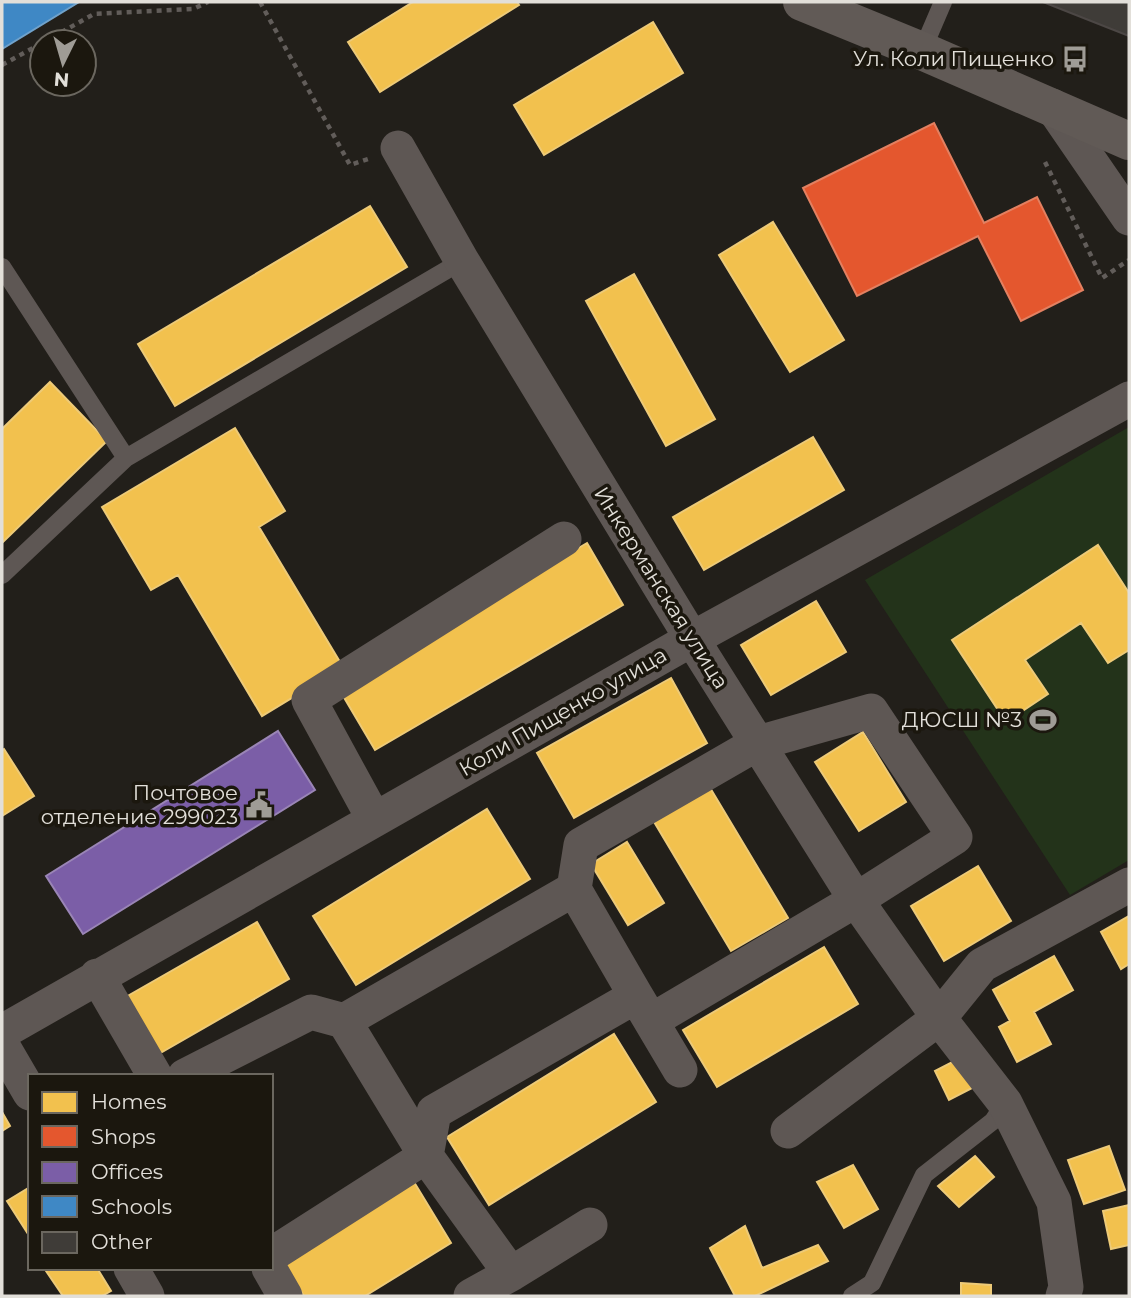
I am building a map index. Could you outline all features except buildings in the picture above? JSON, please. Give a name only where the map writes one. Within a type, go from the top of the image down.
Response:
[{"type":"main road","points":[[802,2],[1129,141]]},
{"type":"street","points":[[1052,106],[1129,218]]},
{"type":"street","name":"Инкерманская улица","points":[[398,148],[462,261],[692,639],[856,900],[939,1018],[1004,1103],[1054,1202],[1066,1287],[1063,1296]]},
{"type":"street","name":"Коли Пищенко улица","points":[[2,1032],[692,639],[1129,399]]},
{"type":"street","points":[[374,819],[309,700],[564,539]]},
{"type":"street","points":[[273,1254],[426,1156],[434,1112],[644,1009],[856,900],[955,836],[871,711],[758,743],[580,845],[574,889],[644,1009],[680,1070]]},
{"type":"street","points":[[788,1131],[939,1018],[982,965],[1129,885]]},
{"type":"street","points":[[344,1021],[574,889]]},
{"type":"street","points":[[97,976],[154,1074]]},
{"type":"street","points":[[189,1074],[311,1012],[344,1021],[426,1156],[511,1274]]},
{"type":"street","points":[[2,1045],[28,1090]]},
{"type":"street","points":[[471,1296],[590,1225]]},
{"type":"street","points":[[132,1270],[147,1296]]},
{"type":"street","points":[[270,1270],[285,1296]]},
{"type":"lane","points":[[922,51],[943,2]]},
{"type":"lane","points":[[2,575],[126,458],[462,261]]},
{"type":"lane","points":[[2,267],[126,458]]},
{"type":"lane","points":[[852,1296],[872,1283],[925,1175],[993,1121],[1004,1103]]},
{"type":"path","points":[[69,28],[94,14],[193,9],[208,2]]},
{"type":"path","points":[[260,2],[349,165],[398,148]]},
{"type":"path","points":[[2,65],[28,51]]},
{"type":"path","points":[[1045,162],[1102,278],[1129,260]]},
{"type":"green space","name":"ДЮСШ №3","points":[[1129,427],[1129,860],[1070,895],[865,580]]},
{"type":"place","name":"Ул. Коли Пищенко","points":[[1075,59]]},
{"type":"place","name":"ДЮСШ №3","points":[[1043,720]]},
{"type":"place","name":"Почтовое отделение 299023","points":[[259,805]]}]
